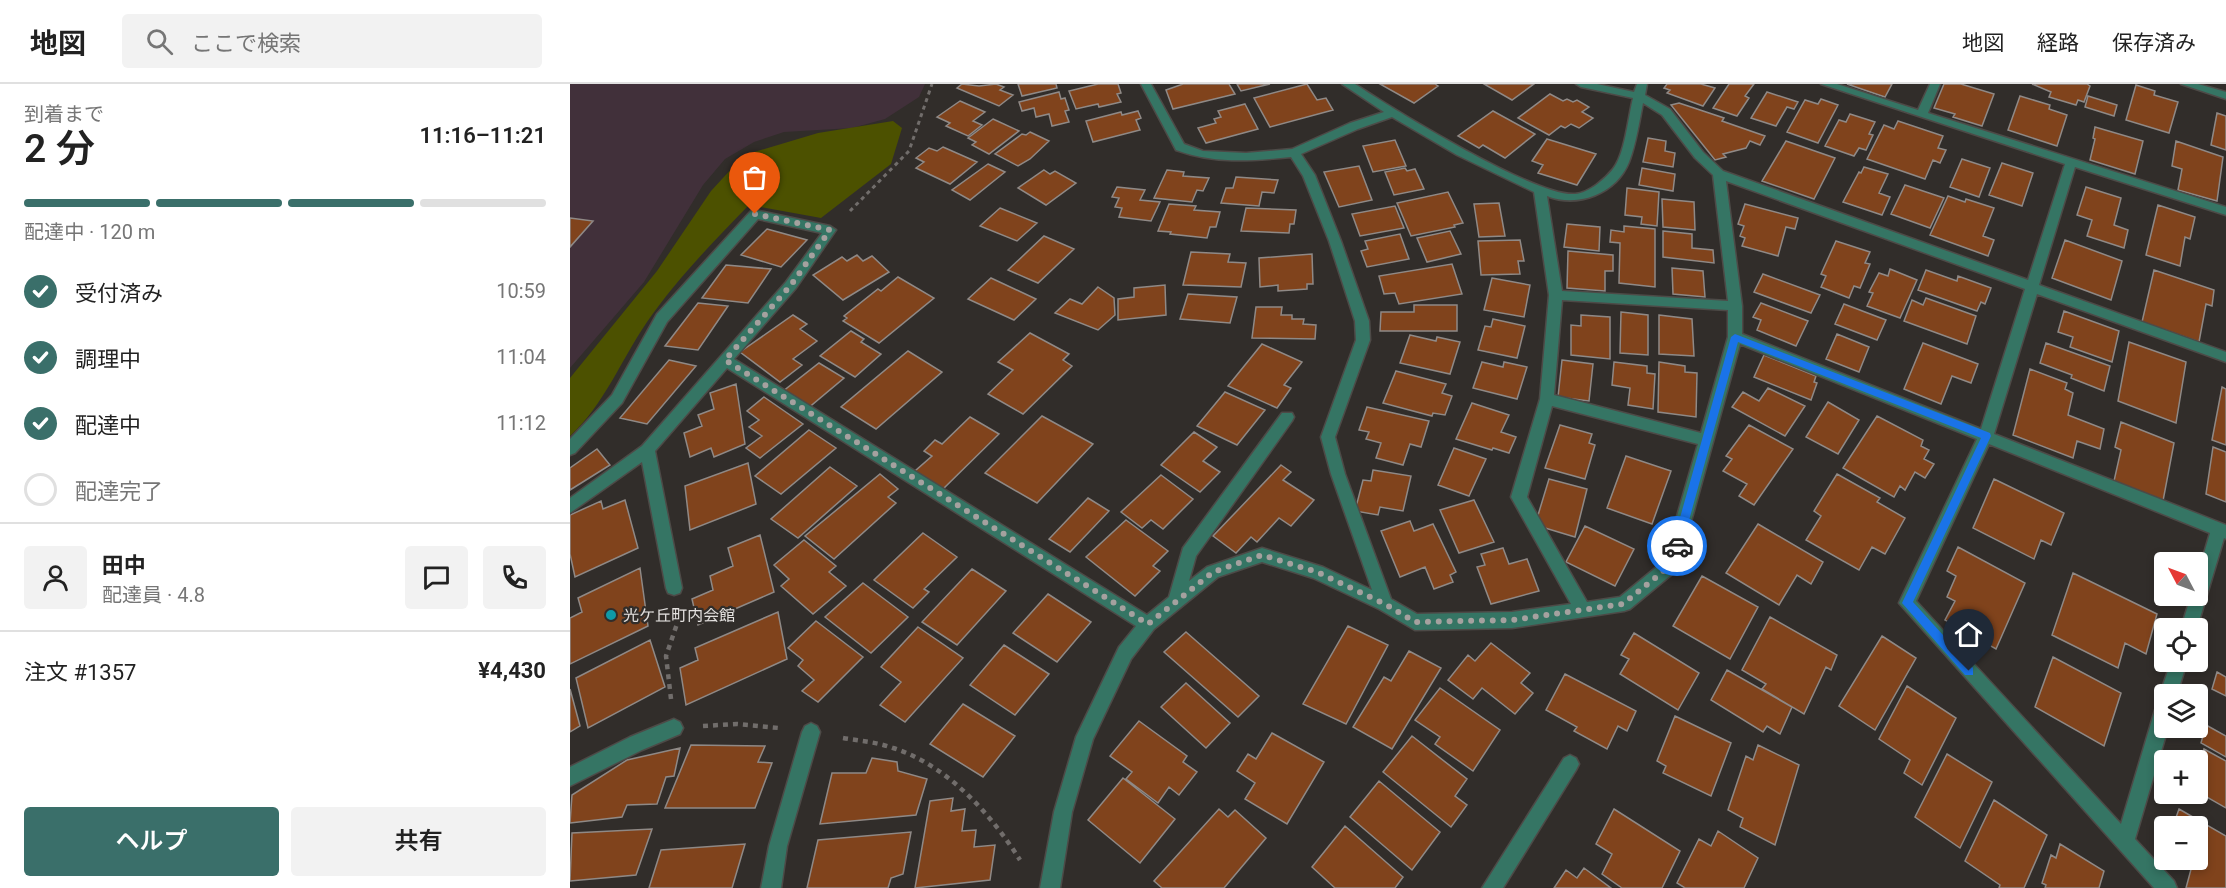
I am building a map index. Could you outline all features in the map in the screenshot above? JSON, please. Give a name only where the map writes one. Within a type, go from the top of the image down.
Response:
[{"type":"street","points":[[1146,84],[1180,147],[1202,155],[1246,157],[1294,153],[1354,126],[1394,113]]},
{"type":"street","points":[[1347,84],[1507,176],[1540,191],[1574,198],[1602,187],[1621,166],[1640,90]]},
{"type":"street","points":[[1581,84],[1640,90],[1666,112],[1699,155],[1719,174],[2226,357]]},
{"type":"street","points":[[1826,84],[2226,211]]},
{"type":"street","points":[[1922,114],[1935,84]]},
{"type":"street","points":[[2186,84],[2226,96]]},
{"type":"street","points":[[1294,153],[1309,175],[1335,241],[1362,321],[1363,340],[1328,437],[1338,474],[1385,604]]},
{"type":"street","points":[[2071,162],[1986,436],[1907,603],[2167,888]]},
{"type":"street","points":[[1050,888],[1063,812],[1085,737],[1125,653],[1148,624],[1213,572],[1262,555],[1317,572],[1385,604],[1415,622],[1512,620],[1623,604],[1671,565],[1735,337],[1735,306],[1719,174]]},
{"type":"street","points":[[1540,191],[1556,295],[1547,399],[1519,497],[1583,611]]},
{"type":"street","points":[[570,449],[617,399],[662,318],[755,214],[830,230],[791,285],[647,450],[570,507]]},
{"type":"street","points":[[1556,295],[1735,306]]},
{"type":"street","points":[[1735,337],[2223,531],[2193,618]]},
{"type":"street","points":[[725,360],[1148,624]]},
{"type":"street","points":[[1547,399],[1706,440]]},
{"type":"street","points":[[1176,601],[1189,553],[1287,417]]},
{"type":"street","points":[[647,450],[674,588]]},
{"type":"street","points":[[570,777],[636,743],[674,728]]},
{"type":"street","points":[[771,888],[778,846],[812,732]]},
{"type":"street","points":[[2124,842],[2156,738]]},
{"type":"street","points":[[1492,888],[1570,764]]},
{"type":"path","points":[[830,230],[909,151],[932,84]]},
{"type":"path","points":[[674,588],[679,617],[666,656],[674,728],[737,724],[812,732],[900,750],[942,776],[974,801],[1012,847],[1022,864]]},
{"type":"shaded area","points":[[570,84],[925,84],[919,97],[885,119],[852,128],[784,132],[754,142],[725,159],[703,185],[644,282],[570,368]]},
{"type":"shaded area","points":[[893,121],[902,128],[891,164],[821,218],[749,205],[695,262],[658,306],[593,410],[570,436],[570,378],[657,271],[711,191],[744,155],[818,133]]},
{"type":"building","points":[[962,84],[979,86],[996,84],[1004,87],[1000,90],[1013,95],[999,106],[957,88]]},
{"type":"building","points":[[1018,84],[1056,84],[1057,88],[1022,96]]},
{"type":"building","points":[[1098,84],[1118,84],[1121,93],[1117,94],[1121,102],[1076,109],[1069,91]]},
{"type":"building","points":[[1183,84],[1229,84],[1235,94],[1173,109],[1166,90]]},
{"type":"building","points":[[1237,84],[1270,84],[1241,91]]},
{"type":"building","points":[[1307,84],[1317,100],[1326,98],[1333,110],[1270,127],[1254,98]]},
{"type":"building","points":[[1380,84],[1435,84],[1438,86],[1414,103]]},
{"type":"building","points":[[1484,84],[1534,84],[1512,100]]},
{"type":"building","points":[[1667,84],[1701,84],[1715,88],[1703,106],[1667,93],[1670,90],[1664,88]]},
{"type":"building","points":[[1729,84],[1754,84],[1745,96],[1749,98],[1737,116],[1713,108]]},
{"type":"building","points":[[1847,84],[1892,84],[1885,97]]},
{"type":"building","points":[[1944,84],[1961,84],[1994,94],[1982,126],[1934,108]]},
{"type":"building","points":[[2032,84],[2087,84],[2090,86],[2084,102],[2078,100],[2076,105],[2049,97],[2051,92]]},
{"type":"building","points":[[2136,85],[2155,91],[2154,95],[2178,102],[2169,133],[2126,120]]},
{"type":"building","points":[[1059,92],[1061,99],[1065,98],[1069,110],[1065,111],[1069,122],[1052,126],[1049,114],[1036,117],[1034,108],[1022,111],[1019,102]]},
{"type":"building","points":[[1767,92],[1798,102],[1794,109],[1787,107],[1776,126],[1751,118]]},
{"type":"building","points":[[1550,94],[1563,101],[1577,100],[1589,107],[1582,112],[1593,118],[1579,128],[1571,124],[1565,128],[1561,126],[1549,135],[1518,118]]},
{"type":"building","points":[[2020,96],[2050,105],[2049,109],[2067,115],[2057,146],[2008,130]]},
{"type":"building","points":[[2088,96],[2117,105],[2114,116],[2085,107]]},
{"type":"building","points":[[1821,99],[1838,105],[1818,143],[1787,132],[1805,100],[1818,104]]},
{"type":"building","points":[[960,101],[985,112],[973,121],[982,125],[968,136],[946,126],[950,123],[937,117]]},
{"type":"building","points":[[1679,103],[1724,118],[1722,121],[1765,136],[1760,145],[1750,141],[1746,148],[1723,154],[1726,157],[1715,160],[1671,105]]},
{"type":"building","points":[[1245,104],[1258,129],[1206,143],[1198,128],[1216,123],[1214,119],[1221,117],[1218,111]]},
{"type":"building","points":[[1138,111],[1141,118],[1136,120],[1140,130],[1093,142],[1086,121],[1121,112],[1122,115]]},
{"type":"building","points":[[1493,111],[1535,134],[1505,158],[1483,145],[1479,148],[1458,136]]},
{"type":"building","points":[[2217,113],[2226,116],[2226,150],[2211,145]]},
{"type":"building","points":[[1850,114],[1875,122],[1869,134],[1873,135],[1866,150],[1859,148],[1854,156],[1825,146],[1839,120],[1846,122]]},
{"type":"building","points":[[993,119],[1019,131],[989,154],[972,145],[976,142],[968,138]]},
{"type":"building","points":[[1898,121],[1943,136],[1938,148],[1946,150],[1940,163],[1933,160],[1925,179],[1867,159],[1884,125],[1894,129]]},
{"type":"building","points":[[2095,127],[2143,141],[2135,174],[2090,160]]},
{"type":"building","points":[[1030,132],[1049,141],[1030,159],[1018,166],[995,154],[1022,134],[1026,135]]},
{"type":"building","points":[[1648,138],[1666,141],[1665,151],[1675,153],[1673,167],[1643,162]]},
{"type":"building","points":[[1547,139],[1596,154],[1577,185],[1538,173],[1543,165],[1532,161]]},
{"type":"building","points":[[1395,140],[1406,166],[1373,172],[1363,146]]},
{"type":"building","points":[[1786,141],[1835,158],[1814,199],[1762,181]]},
{"type":"building","points":[[2176,141],[2223,157],[2217,201],[2178,190],[2182,169],[2172,166]]},
{"type":"building","points":[[943,147],[977,162],[950,184],[916,168],[924,162],[916,158],[929,148],[937,151]]},
{"type":"building","points":[[1962,159],[1990,168],[1979,197],[1950,187]]},
{"type":"building","points":[[2002,163],[2033,173],[2022,206],[1989,195]]},
{"type":"building","points":[[988,164],[1005,172],[970,200],[952,190]]},
{"type":"building","points":[[1359,166],[1372,200],[1339,207],[1324,172]]},
{"type":"building","points":[[1864,167],[1888,174],[1879,193],[1890,197],[1882,215],[1843,202]]},
{"type":"building","points":[[1405,168],[1407,171],[1415,169],[1424,189],[1394,195],[1385,172]]},
{"type":"building","points":[[1642,168],[1675,174],[1673,191],[1639,185]]},
{"type":"building","points":[[1044,170],[1050,174],[1055,171],[1076,183],[1046,205],[1018,188]]},
{"type":"building","points":[[1167,170],[1184,172],[1183,176],[1209,178],[1203,191],[1197,190],[1192,202],[1154,198]]},
{"type":"building","points":[[1236,177],[1278,180],[1274,193],[1262,192],[1259,206],[1221,203],[1226,188],[1233,188]]},
{"type":"building","points":[[1905,185],[1944,198],[1930,228],[1891,214]]},
{"type":"building","points":[[1117,187],[1145,190],[1140,200],[1160,202],[1151,221],[1119,217],[1122,208],[1115,207],[1119,198],[1112,197]]},
{"type":"building","points":[[2086,187],[2121,198],[2114,225],[2128,230],[2124,248],[2087,236],[2092,220],[2077,215]]},
{"type":"building","points":[[1627,188],[1659,192],[1657,226],[1641,224],[1642,217],[1625,215]]},
{"type":"building","points":[[1448,192],[1463,223],[1454,225],[1455,227],[1411,236],[1397,203]]},
{"type":"building","points":[[1948,196],[1994,208],[1983,236],[1994,240],[1988,256],[1930,235]]},
{"type":"building","points":[[1662,199],[1694,202],[1695,230],[1663,227]]},
{"type":"building","points":[[1499,203],[1505,236],[1479,237],[1474,204]]},
{"type":"building","points":[[1169,204],[1196,206],[1194,210],[1220,212],[1216,227],[1210,227],[1207,238],[1158,231]]},
{"type":"building","points":[[1745,204],[1798,218],[1795,229],[1786,227],[1778,256],[1742,246],[1745,238],[1740,236],[1744,226],[1738,224]]},
{"type":"building","points":[[2158,205],[2195,217],[2190,239],[2185,237],[2180,266],[2146,255]]},
{"type":"building","points":[[1395,206],[1404,228],[1360,236],[1352,214]]},
{"type":"building","points":[[1000,208],[1037,223],[1017,241],[980,226]]},
{"type":"building","points":[[1246,208],[1296,210],[1294,224],[1290,224],[1289,233],[1241,231]]},
{"type":"building","points":[[570,218],[593,221],[570,247]]},
{"type":"building","points":[[1567,224],[1600,227],[1599,251],[1564,247]]},
{"type":"building","points":[[1624,226],[1655,229],[1655,287],[1619,283],[1620,243],[1610,242],[1611,230],[1624,232]]},
{"type":"building","points":[[767,229],[807,240],[781,267],[741,255]]},
{"type":"building","points":[[1450,231],[1461,254],[1427,262],[1417,238]]},
{"type":"building","points":[[1663,231],[1692,234],[1692,248],[1713,250],[1714,263],[1663,257]]},
{"type":"building","points":[[1400,234],[1409,259],[1367,267],[1361,251],[1368,249],[1365,241]]},
{"type":"building","points":[[1044,236],[1074,249],[1038,283],[1008,270]]},
{"type":"building","points":[[1520,240],[1524,261],[1518,261],[1520,274],[1481,275],[1478,241]]},
{"type":"building","points":[[2065,240],[2122,261],[2111,300],[2052,278]]},
{"type":"building","points":[[1836,241],[1870,252],[1865,263],[1870,264],[1860,288],[1854,286],[1849,298],[1821,287],[1826,276],[1821,274]]},
{"type":"building","points":[[1568,251],[1613,255],[1613,271],[1605,271],[1605,291],[1567,288]]},
{"type":"building","points":[[1191,252],[1230,254],[1228,262],[1246,263],[1241,287],[1183,285]]},
{"type":"building","points":[[1312,254],[1313,284],[1307,284],[1307,289],[1278,291],[1278,285],[1260,287],[1259,258]]},
{"type":"building","points":[[857,255],[863,261],[872,256],[889,272],[843,300],[813,275],[842,257],[847,261]]},
{"type":"building","points":[[1452,264],[1462,294],[1399,304],[1395,293],[1384,294],[1379,276]]},
{"type":"building","points":[[726,265],[771,269],[748,303],[702,298]]},
{"type":"building","points":[[1672,268],[1703,271],[1705,297],[1673,294]]},
{"type":"building","points":[[1890,269],[1917,280],[1900,318],[1867,306],[1873,293],[1869,292],[1879,273],[1888,276]]},
{"type":"building","points":[[1926,270],[1957,281],[1958,276],[1991,288],[1985,304],[1981,302],[1977,311],[1918,290]]},
{"type":"building","points":[[2154,270],[2214,290],[2212,306],[2206,304],[2199,342],[2142,322]]},
{"type":"building","points":[[1763,274],[1820,295],[1811,313],[1754,292]]},
{"type":"building","points":[[898,277],[934,298],[879,343],[843,321],[847,318],[844,316],[878,289],[881,291]]},
{"type":"building","points":[[991,278],[1036,299],[1014,320],[968,299]]},
{"type":"building","points":[[1492,278],[1530,285],[1524,317],[1484,310]]},
{"type":"building","points":[[1165,285],[1166,315],[1118,320],[1118,299],[1134,297],[1134,288]]},
{"type":"building","points":[[1098,287],[1114,298],[1115,315],[1098,330],[1055,313],[1070,299],[1082,304]]},
{"type":"building","points":[[1188,294],[1237,297],[1230,323],[1180,319]]},
{"type":"building","points":[[1926,298],[1976,316],[1967,344],[1904,321],[1912,300],[1923,305]]},
{"type":"building","points":[[698,303],[728,306],[698,350],[665,346]]},
{"type":"building","points":[[1761,303],[1808,321],[1796,346],[1757,330],[1761,320],[1753,317]]},
{"type":"building","points":[[1844,304],[1886,320],[1877,340],[1835,324]]},
{"type":"building","points":[[1414,305],[1457,305],[1457,331],[1380,331],[1381,312],[1414,312]]},
{"type":"building","points":[[1256,307],[1282,307],[1281,315],[1292,315],[1292,319],[1304,319],[1303,324],[1316,325],[1315,339],[1252,338]]},
{"type":"building","points":[[2064,311],[2119,331],[2112,362],[2070,347],[2073,337],[2058,332]]},
{"type":"building","points":[[1621,312],[1648,315],[1648,355],[1620,353]]},
{"type":"building","points":[[793,315],[807,324],[800,329],[817,341],[793,359],[802,365],[780,382],[740,352]]},
{"type":"building","points":[[1581,315],[1610,317],[1610,359],[1571,355],[1571,325],[1581,326]]},
{"type":"building","points":[[1659,315],[1692,319],[1694,356],[1659,354]]},
{"type":"building","points":[[1493,319],[1525,326],[1517,358],[1478,350],[1485,326],[1491,327]]},
{"type":"building","points":[[851,331],[864,339],[861,342],[881,354],[855,377],[820,356]]},
{"type":"building","points":[[1030,333],[1069,354],[1063,360],[1072,366],[1023,414],[988,394],[1013,370],[998,362]]},
{"type":"building","points":[[1837,334],[1869,347],[1859,372],[1826,359]]},
{"type":"building","points":[[1410,335],[1436,341],[1437,337],[1460,342],[1450,374],[1400,363]]},
{"type":"building","points":[[2129,342],[2186,362],[2176,423],[2118,401]]},
{"type":"building","points":[[1923,343],[1978,364],[1971,383],[1952,376],[1941,404],[1904,389]]},
{"type":"building","points":[[2046,343],[2110,366],[2104,391],[2071,378],[2072,375],[2040,363]]},
{"type":"building","points":[[1262,344],[1302,362],[1284,385],[1291,388],[1277,408],[1228,386]]},
{"type":"building","points":[[908,351],[942,372],[876,429],[841,407]]},
{"type":"building","points":[[1764,355],[1816,376],[1814,382],[1817,383],[1811,400],[1754,377]]},
{"type":"building","points":[[669,360],[696,366],[647,424],[620,418]]},
{"type":"building","points":[[1562,360],[1593,364],[1589,401],[1558,397]]},
{"type":"building","points":[[1482,362],[1503,367],[1504,362],[1527,367],[1517,399],[1473,388]]},
{"type":"building","points":[[1614,362],[1647,366],[1647,373],[1655,374],[1653,409],[1628,405],[1630,388],[1612,385]]},
{"type":"building","points":[[1659,362],[1685,366],[1685,372],[1697,373],[1696,417],[1658,412]]},
{"type":"building","points":[[819,363],[844,378],[807,409],[782,392]]},
{"type":"building","points":[[2030,369],[2067,383],[2065,389],[2073,393],[2068,415],[2104,429],[2100,449],[2077,441],[2073,458],[2013,435]]},
{"type":"building","points":[[1396,371],[1446,384],[1442,393],[1452,396],[1445,415],[1433,413],[1432,416],[1383,403]]},
{"type":"building","points":[[736,384],[745,444],[714,457],[711,448],[690,457],[684,433],[702,426],[698,415],[714,409],[710,393]]},
{"type":"building","points":[[2222,387],[2226,389],[2226,445],[2212,440]]},
{"type":"building","points":[[1768,388],[1805,406],[1785,436],[1732,407],[1743,392],[1759,401]]},
{"type":"building","points":[[1225,392],[1265,410],[1237,445],[1197,426]]},
{"type":"building","points":[[764,397],[803,424],[760,458],[746,448],[762,436],[749,427],[759,420],[747,411]]},
{"type":"building","points":[[1828,402],[1859,420],[1838,454],[1806,437]]},
{"type":"building","points":[[1472,403],[1509,415],[1501,432],[1516,437],[1509,453],[1456,439]]},
{"type":"building","points":[[1367,407],[1429,421],[1421,447],[1410,444],[1403,465],[1376,458],[1381,443],[1366,439],[1369,432],[1359,430]]},
{"type":"building","points":[[1042,416],[1093,444],[1037,503],[985,473]]},
{"type":"building","points":[[1877,416],[1923,440],[1921,446],[1929,450],[1924,459],[1934,464],[1925,478],[1915,472],[1905,490],[1900,486],[1894,497],[1843,468]]},
{"type":"building","points":[[970,417],[999,434],[943,489],[915,471],[932,456],[924,451],[935,440],[942,444]]},
{"type":"building","points":[[2121,422],[2174,443],[2163,501],[2114,481],[2121,450],[2115,447]]},
{"type":"building","points":[[1560,425],[1592,434],[1589,443],[1595,445],[1585,479],[1545,468]]},
{"type":"building","points":[[1749,425],[1793,449],[1754,505],[1739,496],[1747,484],[1723,471],[1732,459],[1726,456]]},
{"type":"building","points":[[809,430],[836,448],[781,494],[755,476]]},
{"type":"building","points":[[1194,432],[1217,447],[1203,461],[1220,472],[1200,492],[1161,465]]},
{"type":"building","points":[[2213,447],[2226,452],[2226,502],[2206,494]]},
{"type":"building","points":[[1454,448],[1486,459],[1469,496],[1438,485]]},
{"type":"building","points":[[597,449],[610,465],[570,490],[570,468]]},
{"type":"building","points":[[1626,456],[1671,471],[1652,524],[1607,508]]},
{"type":"building","points":[[748,463],[756,504],[690,530],[685,486]]},
{"type":"building","points":[[1281,465],[1291,472],[1283,480],[1314,500],[1291,526],[1279,518],[1257,542],[1251,537],[1236,553],[1213,536]]},
{"type":"building","points":[[830,467],[857,486],[798,538],[771,519]]},
{"type":"building","points":[[1373,470],[1411,476],[1403,511],[1380,507],[1378,515],[1355,511],[1363,480],[1371,481]]},
{"type":"building","points":[[880,474],[898,489],[888,497],[896,503],[834,559],[805,536]]},
{"type":"building","points":[[1837,474],[1880,498],[1877,502],[1905,518],[1885,554],[1872,547],[1859,570],[1806,540],[1821,516],[1814,511]]},
{"type":"building","points":[[1161,475],[1193,499],[1163,529],[1151,520],[1142,528],[1121,512]]},
{"type":"building","points":[[1549,479],[1587,489],[1575,537],[1535,525]]},
{"type":"building","points":[[1994,479],[2064,513],[2051,545],[2041,540],[2034,559],[1973,528]]},
{"type":"building","points":[[1088,498],[1109,511],[1070,552],[1049,539]]},
{"type":"building","points":[[625,500],[638,548],[575,577],[570,554],[570,515],[601,501],[603,509]]},
{"type":"building","points":[[1474,500],[1494,542],[1459,553],[1440,510]]},
{"type":"building","points":[[1126,520],[1168,551],[1153,566],[1160,571],[1135,596],[1086,557]]},
{"type":"building","points":[[1410,521],[1414,531],[1433,524],[1456,572],[1450,575],[1453,582],[1434,589],[1425,567],[1400,577],[1381,531]]},
{"type":"building","points":[[1758,524],[1823,562],[1811,584],[1797,575],[1779,605],[1726,573]]},
{"type":"building","points":[[1585,526],[1634,549],[1615,586],[1566,562]]},
{"type":"building","points":[[923,533],[957,557],[924,589],[929,592],[913,608],[874,580]]},
{"type":"building","points":[[760,535],[774,592],[698,625],[692,599],[713,590],[710,576],[733,566],[728,548]]},
{"type":"building","points":[[804,540],[836,566],[829,572],[846,586],[813,614],[781,586],[789,579],[774,565]]},
{"type":"building","points":[[1958,547],[2025,583],[1996,649],[1945,620],[1955,601],[1947,597],[1956,576],[1947,571]]},
{"type":"building","points":[[1503,548],[1509,564],[1527,559],[1539,591],[1491,604],[1477,567],[1485,565],[1481,554]]},
{"type":"building","name":"光ケ丘町内会館","points":[[640,568],[648,626],[570,664],[570,618],[582,612],[578,598]]},
{"type":"building","points":[[972,569],[1006,591],[957,645],[922,622]]},
{"type":"building","points":[[2073,573],[2157,614],[2154,618],[2146,654],[2125,643],[2118,668],[2052,635]]},
{"type":"building","points":[[1702,576],[1758,607],[1730,659],[1673,626]]},
{"type":"building","points":[[863,583],[908,617],[871,653],[825,617]]},
{"type":"building","points":[[1048,594],[1091,622],[1057,662],[1013,633]]},
{"type":"building","points":[[778,612],[787,659],[686,705],[680,668],[698,660],[695,648]]},
{"type":"building","points":[[1770,617],[1837,655],[1831,670],[1826,667],[1804,714],[1762,689],[1766,684],[1742,670]]},
{"type":"building","points":[[816,621],[863,657],[818,702],[802,691],[814,680],[798,666],[803,660],[788,648]]},
{"type":"building","points":[[1348,626],[1388,645],[1346,724],[1303,704]]},
{"type":"building","points":[[918,627],[963,658],[905,722],[880,705],[901,682],[881,667]]},
{"type":"building","points":[[1186,632],[1259,696],[1238,717],[1164,652]]},
{"type":"building","points":[[1634,633],[1699,673],[1678,710],[1620,674],[1629,659],[1621,655]]},
{"type":"building","points":[[1882,636],[1916,658],[1875,730],[1839,706]]},
{"type":"building","points":[[650,640],[665,687],[588,728],[576,678]]},
{"type":"building","points":[[1491,643],[1530,673],[1521,683],[1533,693],[1515,714],[1482,688],[1473,699],[1448,680],[1468,655],[1475,661]]},
{"type":"building","points":[[1004,645],[1049,674],[1015,715],[970,685]]},
{"type":"building","points":[[1409,651],[1441,668],[1392,749],[1353,727],[1384,677],[1391,681]]},
{"type":"building","points":[[2053,657],[2121,693],[2104,746],[2035,707]]},
{"type":"building","points":[[1727,670],[1792,707],[1780,734],[1767,726],[1763,732],[1711,700]]},
{"type":"building","points":[[2217,672],[2226,677],[2226,696],[2212,689]]},
{"type":"building","points":[[1565,674],[1636,711],[1627,731],[1618,726],[1607,749],[1574,731],[1577,727],[1546,710]]},
{"type":"building","points":[[1186,683],[1230,723],[1206,748],[1161,707]]},
{"type":"building","points":[[1907,686],[1956,718],[1922,785],[1904,773],[1910,760],[1879,739]]},
{"type":"building","points":[[1440,688],[1500,730],[1473,771],[1435,744],[1440,737],[1415,720]]},
{"type":"building","points":[[570,689],[580,726],[570,732]]},
{"type":"building","points":[[963,704],[1015,736],[983,777],[930,744]]},
{"type":"building","points":[[1675,716],[1731,743],[1711,796],[1663,773],[1666,766],[1657,761]]},
{"type":"building","points":[[1139,721],[1187,756],[1183,762],[1197,772],[1179,795],[1169,787],[1158,803],[1126,779],[1132,772],[1110,756]]},
{"type":"building","points":[[2208,726],[2226,736],[2226,757],[2201,743],[2202,738],[2208,738]]},
{"type":"building","points":[[1272,733],[1324,762],[1287,824],[1245,799],[1255,783],[1237,771],[1248,754],[1256,759]]},
{"type":"building","points":[[1412,736],[1467,779],[1455,796],[1467,805],[1451,827],[1383,772]]},
{"type":"building","points":[[691,745],[765,746],[758,762],[772,763],[755,808],[665,808]]},
{"type":"building","points":[[1758,745],[1799,765],[1775,845],[1740,827],[1743,818],[1728,810],[1746,756],[1753,760]]},
{"type":"building","points":[[680,748],[674,776],[666,777],[657,804],[627,805],[622,817],[570,823],[572,795],[627,760]]},
{"type":"building","points":[[2208,751],[2226,761],[2226,808],[2208,798]]},
{"type":"building","points":[[1947,754],[1992,782],[1960,848],[1915,817]]},
{"type":"building","points":[[872,758],[897,762],[898,771],[927,779],[916,815],[820,824],[832,773],[866,773]]},
{"type":"building","points":[[1123,778],[1175,819],[1140,863],[1088,820]]},
{"type":"building","points":[[1379,781],[1440,832],[1412,870],[1350,817]]},
{"type":"building","points":[[953,798],[951,811],[965,809],[962,831],[976,830],[974,847],[995,845],[990,880],[915,888],[930,801]]},
{"type":"building","points":[[1994,800],[2047,835],[2024,888],[1999,888],[2000,885],[1965,861]]},
{"type":"building","points":[[1219,809],[1228,817],[1235,810],[1266,838],[1224,888],[1162,888],[1154,881]]},
{"type":"building","points":[[1614,809],[1680,851],[1662,888],[1622,888],[1602,874],[1612,854],[1596,844]]},
{"type":"building","points":[[2179,809],[2191,816],[2177,816]]},
{"type":"building","points":[[1345,826],[1403,877],[1395,888],[1335,888],[1312,867]]},
{"type":"building","points":[[2208,826],[2226,836],[2226,888],[2186,888],[2191,870],[2208,870]]},
{"type":"building","points":[[652,829],[636,875],[570,881],[572,833]]},
{"type":"building","points":[[1718,831],[1758,858],[1744,888],[1685,888],[1677,883],[1699,839],[1711,846]]},
{"type":"building","points":[[911,832],[903,874],[891,878],[888,888],[807,888],[818,840]]},
{"type":"building","points":[[745,844],[732,888],[649,888],[661,850]]},
{"type":"building","points":[[2060,844],[2104,871],[2099,888],[2045,888],[2046,885],[2042,883],[2051,855],[2056,858]]},
{"type":"building","points":[[1584,868],[1611,888],[1554,888],[1566,870],[1577,878]]},
{"type":"way so far","points":[[755,214],[830,230],[791,285],[725,360],[1148,624],[1213,572],[1262,555],[1317,572],[1385,604],[1415,622],[1512,620],[1623,604],[1671,565],[1677,546]]},
{"type":"place","name":"光ケ丘町内会館","points":[[611,615]]},
{"type":"route","points":[[1677,546],[1735,337],[1986,436],[1907,603],[1969,671]]}]
